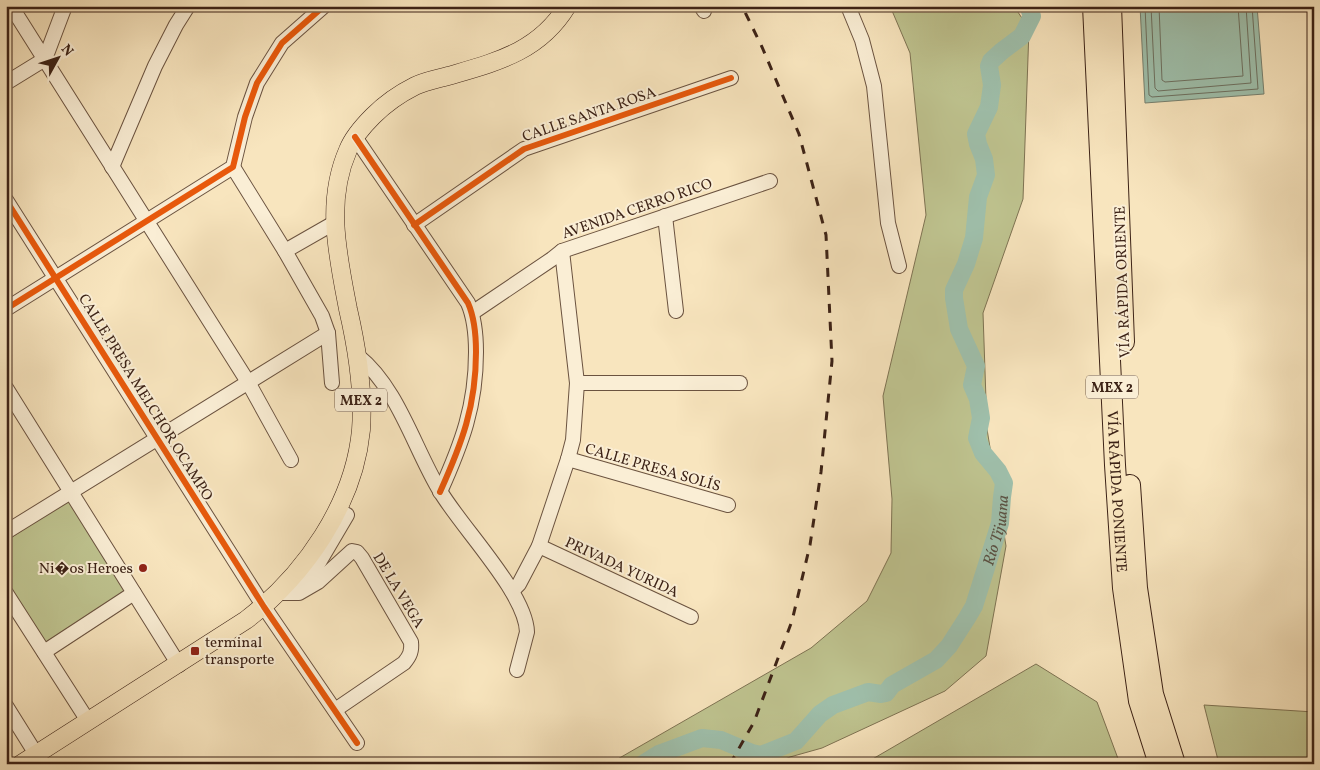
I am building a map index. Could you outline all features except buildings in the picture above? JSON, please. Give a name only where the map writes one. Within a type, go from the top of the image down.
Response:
[{"type":"highway","name":"VÍA RÁPIDA PONIENTE","points":[[1093,6],[1115,465],[1123,588],[1139,701],[1160,764]]},
{"type":"highway","name":"VÍA RÁPIDA ORIENTE","points":[[1111,6],[1128,463],[1137,588],[1153,694],[1175,764]]},
{"type":"main road","name":"MEX 2","points":[[21,764],[178,665],[264,606],[287,593],[295,576],[337,510],[348,484],[358,450],[362,406],[358,356],[334,223],[334,208],[339,178],[348,150],[355,137],[381,109],[404,92],[416,86],[501,60],[527,47],[538,40],[558,21],[566,6]]},
{"type":"street","points":[[11,6],[248,382],[291,460]]},
{"type":"street","points":[[6,83],[45,59],[66,6]]},
{"type":"street","points":[[112,167],[155,66],[188,6]]},
{"type":"street","points":[[324,6],[282,43],[256,83],[245,117],[234,167],[322,316],[328,333],[332,383]]},
{"type":"street","points":[[848,6],[862,40],[874,86],[888,223],[899,266]]},
{"type":"street","name":"CALLE SANTA ROSA","points":[[414,224],[524,149],[731,78]]},
{"type":"street","points":[[355,137],[468,303],[472,313],[476,342],[476,369],[472,403],[459,451],[440,492]]},
{"type":"street","points":[[6,310],[234,167]]},
{"type":"street","name":"AVENIDA CERRO RICO","points":[[472,313],[552,259],[562,250],[770,181]]},
{"type":"street","name":"CALLE PRESA MELCHOR OCAMPO","points":[[6,200],[264,606],[357,743]]},
{"type":"street","points":[[665,216],[676,311]]},
{"type":"street","points":[[285,251],[334,223]]},
{"type":"street","points":[[512,591],[520,584],[538,546],[568,460],[575,427],[577,383],[562,250]]},
{"type":"street","points":[[6,532],[328,333]]},
{"type":"street","points":[[358,356],[370,365],[386,386],[440,492],[512,591],[527,626],[517,670]]},
{"type":"street","points":[[577,383],[740,382]]},
{"type":"street","points":[[6,388],[178,665]]},
{"type":"street","name":"CALLE PRESA SOLÍS","points":[[568,460],[728,505]]},
{"type":"street","name":"PRIVADA YURIDA","points":[[538,546],[691,617]]},
{"type":"street","name":"DE LA VEGA","points":[[287,593],[299,593],[318,582],[352,551],[357,552],[411,642],[410,656],[404,663],[335,710]]},
{"type":"street","points":[[6,592],[88,721]]},
{"type":"street","points":[[44,652],[134,594]]},
{"type":"street","points":[[6,706],[36,754]]},
{"type":"green space","points":[[890,6],[1014,6],[1029,29],[1023,199],[983,313],[987,429],[1006,546],[986,656],[945,691],[822,748],[790,757],[774,764],[609,764],[811,648],[867,601],[891,553],[892,499],[883,396],[926,215],[910,53]]},
{"type":"green space","points":[[71,498],[130,592],[45,647],[6,584],[6,541]]},
{"type":"green space","points":[[1036,664],[1097,702],[1120,764],[864,764]]},
{"type":"green space","points":[[1204,705],[1314,712],[1314,764],[1219,764]]},
{"type":"water","points":[[1140,6],[1257,6],[1264,94],[1145,103]]},
{"type":"waterway","name":"Río Tijuana","points":[[643,764],[659,754],[702,738],[721,740],[761,755],[796,741],[820,714],[833,705],[868,692],[886,693],[892,685],[936,660],[949,646],[974,606],[1000,523],[1004,483],[998,471],[983,453],[977,438],[981,418],[978,399],[972,385],[976,366],[959,329],[954,290],[966,264],[974,238],[978,197],[986,175],[984,159],[976,134],[989,107],[992,85],[989,66],[991,61],[1022,36],[1032,16],[1028,6]]},
{"type":"railway","points":[[730,764],[754,722],[792,621],[810,545],[821,472],[832,361],[826,235],[799,134],[762,47],[742,6]]},
{"type":"cycle path","points":[[6,309],[233,167],[245,117],[257,83],[282,43],[324,6]]},
{"type":"cycle path","points":[[414,225],[524,149],[731,78]]},
{"type":"cycle path","points":[[355,137],[468,303],[472,315],[476,352],[470,407],[461,440],[440,492]]},
{"type":"cycle path","points":[[6,200],[264,607],[357,743]]},
{"type":"place","name":"Ni�os Heroes","points":[[143,568]]},
{"type":"place","name":"terminal transporte","points":[[195,651]]}]
